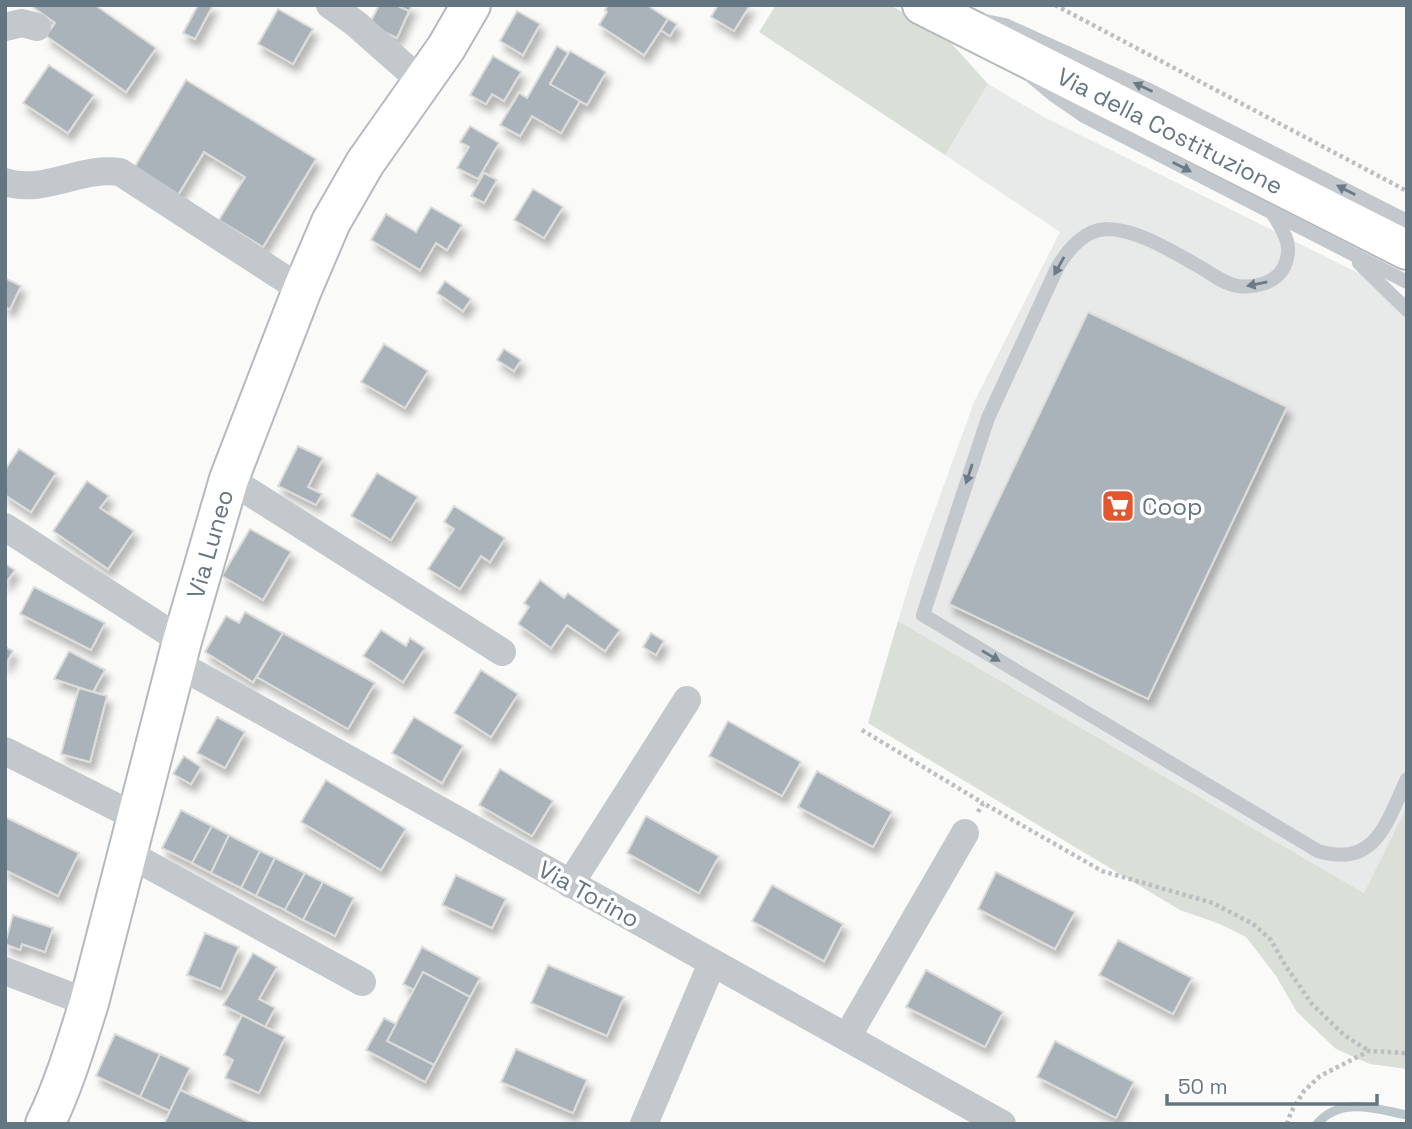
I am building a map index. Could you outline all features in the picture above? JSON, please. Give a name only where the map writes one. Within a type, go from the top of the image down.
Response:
[{"type":"street","points":[[330,5],[422,82]]},
{"type":"street","name":"Via Luneo","points":[[45,1124],[61,1089],[89,1003],[179,652],[229,479],[331,222],[347,193],[446,48],[471,5]]},
{"type":"street","name":"Via della Costituzione","points":[[928,8],[1407,250]]},
{"type":"street","points":[[5,27],[22,23],[37,27]]},
{"type":"street","points":[[5,182],[31,187],[103,171],[120,172],[302,290]]},
{"type":"street","points":[[229,479],[502,652]]},
{"type":"street","name":"Via Torino","points":[[5,527],[179,652],[570,884],[847,1037],[994,1122]]},
{"type":"street","points":[[570,884],[687,700]]},
{"type":"street","points":[[5,751],[362,982]]},
{"type":"street","points":[[847,1037],[965,833]]},
{"type":"street","points":[[644,1124],[712,962]]},
{"type":"street","points":[[5,971],[89,1003]]},
{"type":"lane","name":"Via della Costituzione","points":[[928,8],[1005,25],[1151,91],[1407,221]]},
{"type":"lane","points":[[1004,48],[1017,64],[1045,88],[1084,116],[1407,282]]},
{"type":"lane","points":[[1273,214],[1288,239],[1289,257],[1281,274],[1262,285],[1238,286],[1220,280],[1145,239],[1123,231],[1104,229],[1084,236],[1069,249],[1058,266],[988,418],[923,615],[1318,850],[1337,856],[1354,854],[1372,844],[1383,829],[1407,779]]},
{"type":"lane","points":[[1345,250],[1407,310]]},
{"type":"path","points":[[1055,5],[1407,191]]},
{"type":"path","points":[[862,730],[1102,871],[1213,903],[1253,924],[1271,940],[1312,1003],[1344,1035],[1369,1051],[1407,1053]]},
{"type":"path","points":[[965,833],[983,803]]},
{"type":"path","points":[[1287,1124],[1290,1112],[1304,1091],[1320,1076],[1369,1051]]},
{"type":"shaded area","points":[[776,5],[891,5],[952,44],[988,84],[945,155],[759,32]]},
{"type":"shaded area","points":[[988,84],[1042,116],[1407,297],[1407,806],[1364,893],[898,621],[915,565],[974,402],[1060,232],[945,155]]},
{"type":"shaded area","points":[[898,621],[1364,893],[1407,806],[1407,1069],[1370,1064],[1336,1049],[1297,1012],[1276,976],[1246,937],[1220,924],[1180,910],[868,723]]},
{"type":"building","points":[[30,5],[95,5],[156,48],[126,92],[46,36],[55,23]]},
{"type":"building","points":[[198,5],[213,5],[195,39],[183,33]]},
{"type":"building","points":[[379,5],[396,5],[409,11],[397,38],[369,25]]},
{"type":"building","points":[[396,5],[412,5],[409,11]]},
{"type":"building","points":[[608,5],[647,5],[668,19],[644,55],[599,25]]},
{"type":"building","points":[[718,5],[750,5],[734,31],[711,17]]},
{"type":"building","points":[[278,9],[313,29],[293,64],[258,44]]},
{"type":"building","points":[[517,11],[540,24],[523,55],[500,41]]},
{"type":"building","points":[[668,19],[677,24],[670,36],[661,30]]},
{"type":"building","points":[[557,46],[568,53],[550,84],[580,101],[561,133],[532,116],[520,136],[500,125],[519,93],[527,98]]},
{"type":"building","points":[[570,51],[606,72],[587,105],[550,84]]},
{"type":"building","points":[[493,56],[521,72],[504,101],[492,94],[486,104],[470,95]]},
{"type":"building","points":[[49,65],[94,95],[68,133],[23,103]]},
{"type":"building","points":[[186,80],[316,159],[263,247],[219,220],[245,177],[204,152],[178,195],[134,168]]},
{"type":"building","points":[[470,126],[499,143],[478,179],[457,168],[469,147],[460,142]]},
{"type":"building","points":[[484,173],[497,180],[484,203],[471,196]]},
{"type":"building","points":[[533,189],[563,207],[544,238],[514,220]]},
{"type":"building","points":[[431,207],[462,225],[447,250],[436,243],[420,270],[371,240],[386,214],[416,232]]},
{"type":"building","points":[[5,278],[21,286],[10,309],[5,307]]},
{"type":"building","points":[[445,281],[471,299],[463,311],[437,293]]},
{"type":"building","name":"Coop","points":[[1088,312],[1287,407],[1148,699],[949,604]]},
{"type":"building","points":[[384,344],[428,371],[405,408],[361,382]]},
{"type":"building","points":[[504,349],[521,360],[514,371],[497,360]]},
{"type":"building","points":[[298,446],[323,458],[308,487],[322,494],[316,505],[278,486]]},
{"type":"building","points":[[19,449],[56,473],[31,512],[5,495],[5,470]]},
{"type":"building","points":[[377,473],[418,497],[391,540],[351,516]]},
{"type":"building","points":[[87,481],[109,496],[100,508],[134,531],[108,569],[53,531]]},
{"type":"building","points":[[454,506],[505,538],[490,562],[481,556],[460,589],[428,569],[454,529],[444,522]]},
{"type":"building","points":[[250,529],[291,552],[263,600],[222,576]]},
{"type":"building","points":[[5,564],[15,570],[5,584]]},
{"type":"building","points":[[540,580],[564,598],[568,593],[620,630],[605,651],[567,625],[551,648],[518,624],[529,607],[524,603]]},
{"type":"building","points":[[34,587],[105,623],[91,650],[20,614]]},
{"type":"building","points":[[245,612],[283,633],[253,682],[205,652],[226,616],[239,623]]},
{"type":"building","points":[[381,630],[406,646],[410,638],[425,648],[403,682],[363,656]]},
{"type":"building","points":[[283,633],[375,683],[348,729],[257,677]]},
{"type":"building","points":[[651,633],[664,641],[656,655],[643,647]]},
{"type":"building","points":[[5,647],[13,651],[5,666]]},
{"type":"building","points":[[69,651],[105,670],[93,692],[54,679]]},
{"type":"building","points":[[481,670],[518,694],[491,737],[454,713]]},
{"type":"building","points":[[79,688],[107,696],[90,762],[61,754]]},
{"type":"building","points":[[217,717],[245,732],[225,768],[197,753]]},
{"type":"building","points":[[414,717],[463,746],[442,783],[392,753]]},
{"type":"building","points":[[728,721],[801,762],[782,796],[709,756]]},
{"type":"building","points":[[184,756],[201,767],[191,784],[173,774]]},
{"type":"building","points":[[500,769],[553,801],[532,836],[479,805]]},
{"type":"building","points":[[817,771],[892,812],[873,847],[798,807]]},
{"type":"building","points":[[326,780],[406,829],[381,870],[301,822]]},
{"type":"building","points":[[181,810],[212,826],[192,863],[162,848]]},
{"type":"building","points":[[646,816],[719,856],[699,893],[627,853]]},
{"type":"building","points":[[5,817],[79,853],[58,896],[5,870]]},
{"type":"building","points":[[212,826],[229,835],[211,873],[192,863]]},
{"type":"building","points":[[229,835],[260,851],[241,888],[211,873]]},
{"type":"building","points":[[260,851],[275,858],[256,896],[241,888]]},
{"type":"building","points":[[275,858],[305,873],[285,910],[256,896]]},
{"type":"building","points":[[996,872],[1075,912],[1055,949],[978,909]]},
{"type":"building","points":[[305,873],[323,882],[303,920],[285,910]]},
{"type":"building","points":[[456,875],[506,899],[492,928],[442,905]]},
{"type":"building","points":[[323,882],[354,898],[335,936],[303,920]]},
{"type":"building","points":[[772,885],[843,924],[824,961],[752,921]]},
{"type":"building","points":[[13,915],[53,928],[45,952],[22,944],[20,950],[5,944]]},
{"type":"building","points":[[205,933],[239,947],[221,989],[187,975]]},
{"type":"building","points":[[1118,940],[1192,978],[1173,1014],[1099,975]]},
{"type":"building","points":[[422,947],[480,978],[470,997],[423,972],[414,990],[403,984]]},
{"type":"building","points":[[253,953],[277,967],[259,999],[275,1008],[265,1027],[223,1005]]},
{"type":"building","points":[[548,965],[624,997],[607,1036],[531,1003]]},
{"type":"building","points":[[926,970],[1003,1012],[985,1047],[906,1007]]},
{"type":"building","points":[[423,972],[470,997],[434,1065],[387,1041]]},
{"type":"building","points":[[242,1015],[285,1037],[259,1093],[225,1078],[233,1060],[224,1055]]},
{"type":"building","points":[[384,1018],[396,1024],[387,1041],[434,1065],[425,1082],[366,1050]]},
{"type":"building","points":[[115,1034],[160,1054],[140,1097],[96,1076]]},
{"type":"building","points":[[1055,1041],[1134,1082],[1116,1118],[1037,1077]]},
{"type":"building","points":[[516,1049],[587,1080],[573,1113],[501,1082]]},
{"type":"building","points":[[160,1054],[190,1068],[170,1111],[140,1097]]},
{"type":"building","points":[[180,1090],[249,1122],[164,1124]]},
{"type":"waterway","points":[[1317,1124],[1326,1115],[1348,1107],[1407,1115]]},
{"type":"place","name":"Coop","points":[[1118,506]]}]
